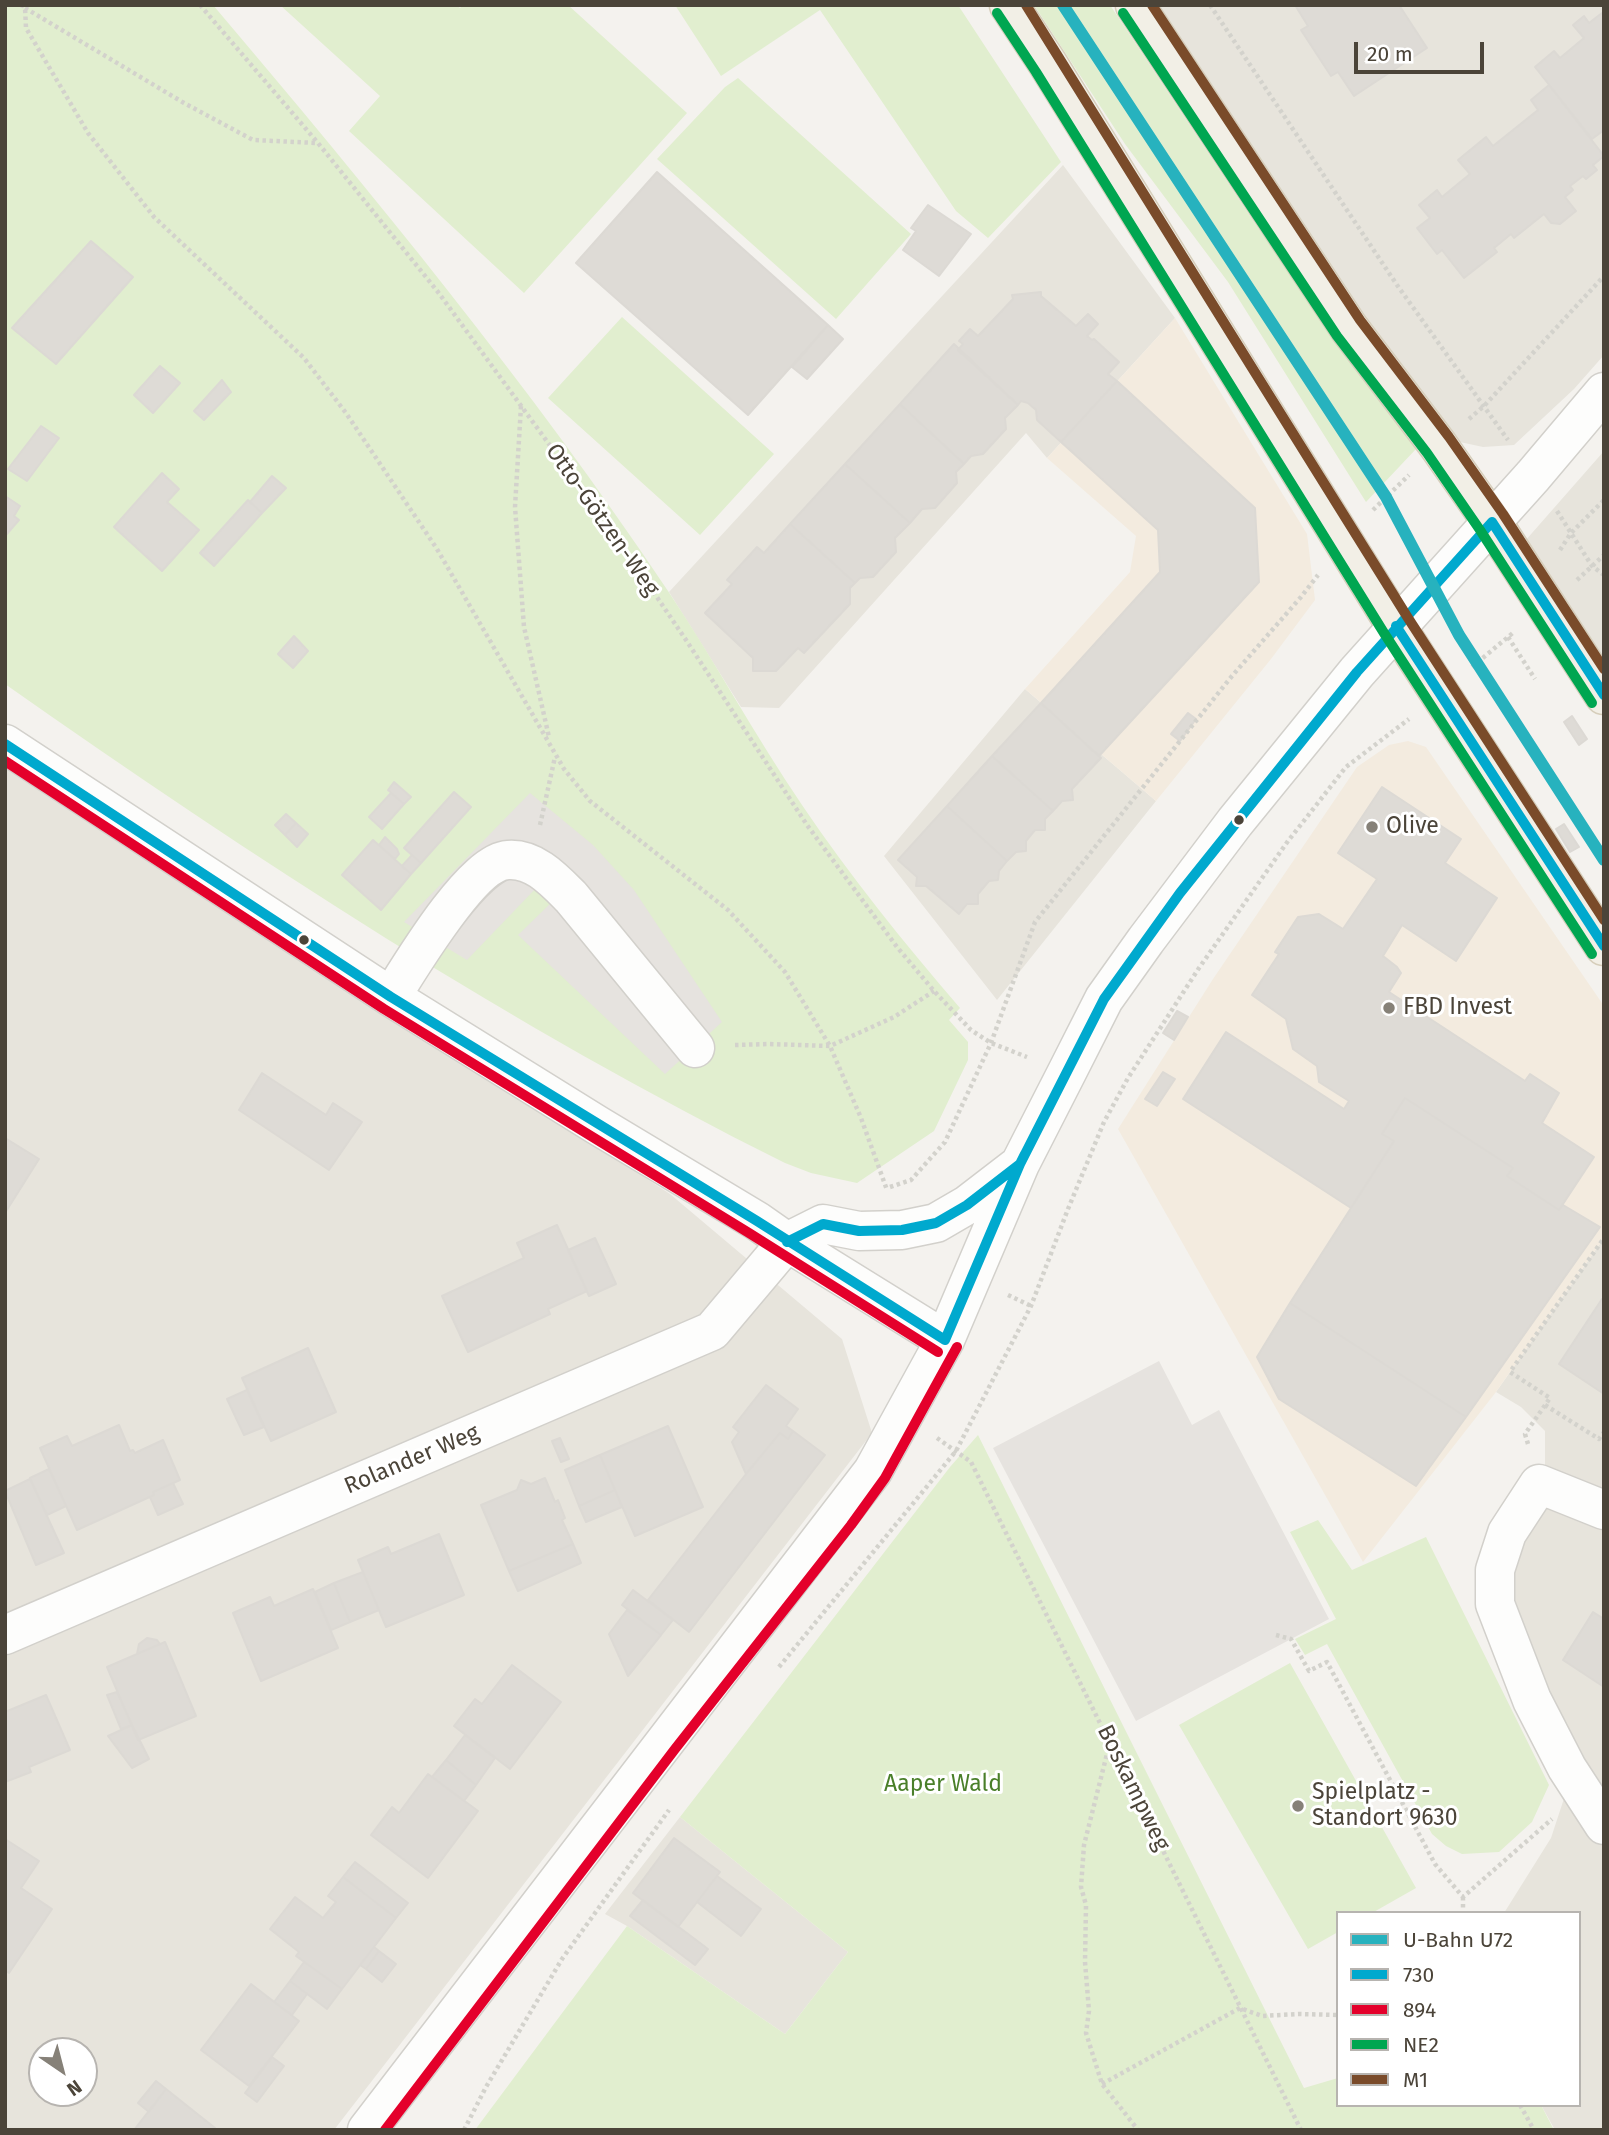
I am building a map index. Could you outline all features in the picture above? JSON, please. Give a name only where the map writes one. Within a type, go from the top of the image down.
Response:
[{"type":"main road","points":[[1009,5],[1056,76],[1396,626],[1604,946]]},
{"type":"main road","points":[[1135,5],[1349,328],[1492,522],[1604,695]]},
{"type":"street","points":[[367,2130],[873,1471],[945,1340],[1020,1164],[1104,999],[1180,893],[1252,800],[1396,626],[1492,522],[1604,392]]},
{"type":"street","points":[[5,744],[391,997],[757,1221],[945,1340]]},
{"type":"street","points":[[391,997],[429,937],[470,885],[492,866],[506,860],[527,863],[551,877],[571,897],[695,1048]]},
{"type":"street","points":[[787,1242],[822,1224],[872,1231],[902,1230],[936,1223],[967,1205],[1020,1164]]},
{"type":"street","name":"Rolander Weg","points":[[5,1635],[712,1331],[787,1242]]},
{"type":"street","points":[[1604,1510],[1539,1484],[1507,1533],[1496,1570],[1494,1604],[1532,1700],[1580,1791],[1604,1825]]},
{"type":"path","name":"Otto-Götzen-Weg","points":[[200,5],[438,292],[608,526],[807,825],[897,947],[971,1030],[991,1043]]},
{"type":"path","points":[[1210,5],[1397,285],[1484,406],[1604,276]]},
{"type":"path","points":[[23,6],[184,103],[253,140],[317,144]]},
{"type":"path","points":[[23,6],[26,28],[88,134],[154,217],[304,358],[346,413],[437,549],[550,743]]},
{"type":"path","points":[[521,405],[515,507],[524,627],[555,757],[590,802],[727,910],[785,972],[830,1046],[861,1118],[886,1188],[911,1180],[945,1142],[991,1043],[1035,922],[1232,676],[1301,597]]},
{"type":"path","points":[[1604,500],[1571,533],[1592,566],[1604,575]]},
{"type":"path","points":[[779,1668],[956,1451],[1031,1306],[1104,1122],[1128,1078],[1199,968],[1288,841],[1346,767],[1508,637],[1543,604]]},
{"type":"path","points":[[1508,637],[1535,679]]},
{"type":"path","points":[[527,863],[543,817],[555,757]]},
{"type":"path","points":[[695,1048],[769,1044],[830,1046],[894,1017],[934,991]]},
{"type":"path","points":[[1539,1484],[1525,1434],[1550,1398],[1510,1372],[1604,1238]]},
{"type":"path","points":[[1545,1405],[1599,1439],[1604,1432]]},
{"type":"path","name":"Boskampweg","points":[[956,1451],[971,1462],[1301,2130]]},
{"type":"path","points":[[1276,1635],[1291,1639],[1309,1671],[1327,1662],[1435,1864],[1464,1897],[1464,1911]]},
{"type":"path","points":[[1110,1741],[1084,1845],[1081,1887],[1086,1905],[1085,1962],[1089,2011],[1086,2033],[1101,2084],[1138,2130]]},
{"type":"path","points":[[1464,1897],[1580,1791]]},
{"type":"path","points":[[464,2130],[486,2087],[562,1959],[676,1800]]},
{"type":"path","points":[[1101,2084],[1240,2008],[1262,2016],[1336,2015]]},
{"type":"path","points":[[1521,2107],[1534,2130]]},
{"type":"shaded area","points":[[1151,5],[1604,5],[1604,355],[1574,389],[1514,445],[1483,447],[1446,439]]},
{"type":"shaded area","points":[[1063,165],[1175,318],[1047,458],[1026,433],[779,708],[741,707],[669,592]]},
{"type":"shaded area","points":[[1175,318],[1307,534],[1315,600],[1156,801],[1025,689],[1130,572],[1136,536],[1047,458]]},
{"type":"shaded area","points":[[1604,451],[1604,670],[1525,541]]},
{"type":"shaded area","points":[[1025,689],[1156,801],[997,1000],[884,856]]},
{"type":"shaded area","points":[[1408,741],[1426,747],[1604,1006],[1604,1238],[1496,1392],[1363,1562],[1118,1129],[1213,979],[1357,767],[1389,745]]},
{"type":"shaded area","points":[[5,760],[670,1194],[842,1339],[872,1433],[334,2130],[5,2130]]},
{"type":"shaded area","points":[[530,793],[593,845],[634,890],[722,1022],[665,1074],[518,935],[554,900],[539,885],[467,960],[404,922]]},
{"type":"shaded area","points":[[1604,1238],[1604,2130],[1555,2130],[1542,2107],[1581,2107],[1581,1911],[1505,1911],[1551,1838],[1577,1759],[1503,1604],[1514,1536],[1545,1484],[1545,1431],[1521,1407],[1496,1392]]},
{"type":"shaded area","points":[[1159,1361],[1192,1425],[1219,1410],[1329,1619],[1136,1721],[993,1448]]},
{"type":"shaded area","points":[[680,1817],[848,1952],[785,2034],[627,1926],[605,1914]]},
{"type":"green space","points":[[5,5],[213,5],[332,147],[449,292],[561,439],[668,591],[820,831],[878,909],[960,1008],[949,1020],[968,1042],[968,1060],[934,1131],[857,1183],[811,1173],[785,1163],[683,1111],[583,1055],[386,938],[194,814],[5,684]]},
{"type":"green space","points":[[280,5],[456,5],[460,8],[463,5],[568,5],[687,113],[524,293],[349,131],[380,96]]},
{"type":"green space","points":[[675,5],[958,5],[1061,162],[988,238],[956,211],[820,10],[721,76]]},
{"type":"green space","points":[[1034,5],[1110,5],[1256,225],[1416,449],[1366,502],[1228,282],[1125,144]]},
{"type":"green space","points":[[738,78],[911,234],[836,319],[657,159],[725,87]]},
{"type":"green space","points":[[622,317],[774,454],[700,535],[548,398]]},
{"type":"green space","name":"Aaper Wald","points":[[978,1435],[1304,2088],[1336,2079],[1336,2107],[1542,2107],[1554,2130],[475,2130],[627,1926],[785,2034],[848,1952],[680,1817],[950,1467]]},
{"type":"green space","points":[[1318,1520],[1352,1570],[1426,1537],[1549,1785],[1532,1822],[1499,1852],[1462,1854],[1446,1846],[1432,1834],[1327,1644],[1305,1655],[1295,1639],[1336,1619],[1290,1532]]},
{"type":"green space","name":"Spielplatz - Standort 9630","points":[[1290,1663],[1416,1888],[1376,1911],[1336,1911],[1336,1933],[1308,1949],[1179,1725]]},
{"type":"building","points":[[1295,5],[1399,5],[1427,48],[1354,96],[1338,72],[1331,76],[1301,30],[1308,26]]},
{"type":"building","points":[[1602,13],[1604,130],[1592,139],[1535,67],[1554,51],[1560,58],[1584,38],[1573,25],[1584,16],[1589,23]]},
{"type":"building","points":[[1549,85],[1604,156],[1593,165],[1597,170],[1586,179],[1583,176],[1570,186],[1573,190],[1565,197],[1576,211],[1560,224],[1551,223],[1544,214],[1514,238],[1511,234],[1494,248],[1497,252],[1464,278],[1442,250],[1437,254],[1417,228],[1430,218],[1419,205],[1437,190],[1442,197],[1470,174],[1458,160],[1486,137],[1493,146],[1538,110],[1531,100]]},
{"type":"building","points":[[657,172],[828,325],[748,415],[576,263]]},
{"type":"building","points":[[928,205],[971,234],[939,276],[903,250],[916,231],[911,228]]},
{"type":"building","points":[[91,241],[133,277],[56,364],[12,328]]},
{"type":"building","points":[[1041,292],[1041,296],[1076,326],[1088,314],[1098,324],[1087,336],[1119,362],[1108,374],[1117,381],[1061,442],[1037,420],[1036,410],[1021,401],[1018,405],[958,350],[963,344],[959,341],[970,329],[978,336],[1013,299],[1012,295]]},
{"type":"building","points":[[828,325],[843,339],[807,379],[792,367]]},
{"type":"building","points":[[954,344],[1018,405],[1005,418],[1006,429],[983,454],[971,456],[964,464],[900,404]]},
{"type":"building","points":[[160,366],[180,383],[153,413],[134,395]]},
{"type":"building","points":[[222,380],[231,392],[204,420],[194,411]]},
{"type":"building","points":[[1117,381],[1255,508],[1259,582],[1099,756],[1041,703],[1160,572],[1158,530],[1061,442]]},
{"type":"building","points":[[900,404],[964,464],[956,472],[957,483],[935,508],[922,509],[910,523],[845,464]]},
{"type":"building","points":[[41,426],[59,438],[27,481],[8,469]]},
{"type":"building","points":[[845,464],[910,523],[895,538],[896,552],[873,577],[860,578],[855,583],[790,524]]},
{"type":"building","points":[[162,473],[179,489],[167,502],[199,530],[162,571],[114,527]]},
{"type":"building","points":[[272,476],[286,488],[262,513],[250,502]]},
{"type":"building","points":[[5,496],[20,506],[14,516],[19,520],[6,535]]},
{"type":"building","points":[[248,500],[262,513],[214,566],[200,553]]},
{"type":"building","points":[[790,524],[855,583],[850,588],[850,604],[804,653],[798,648],[776,671],[753,671],[753,658],[705,613],[732,584],[727,580],[757,547],[764,553]]},
{"type":"building","points":[[294,636],[308,651],[293,668],[278,654]]},
{"type":"building","points":[[1041,703],[1101,758],[1072,789],[1073,800],[1062,801],[1053,811],[992,756]]},
{"type":"building","points":[[1188,713],[1196,719],[1180,741],[1171,734]]},
{"type":"building","points":[[1572,716],[1587,739],[1579,745],[1564,722]]},
{"type":"building","points":[[992,756],[1053,811],[1045,819],[1045,830],[1035,830],[1026,841],[1026,851],[1016,852],[1007,861],[947,806]]},
{"type":"building","points":[[394,782],[411,797],[404,804],[388,790]]},
{"type":"building","points":[[1382,787],[1461,839],[1445,863],[1497,898],[1456,961],[1402,925],[1383,956],[1401,973],[1389,992],[1525,1081],[1530,1074],[1559,1093],[1542,1123],[1594,1157],[1559,1210],[1507,1176],[1513,1168],[1405,1098],[1382,1134],[1394,1141],[1351,1208],[1183,1099],[1226,1032],[1344,1109],[1349,1101],[1319,1082],[1317,1066],[1293,1049],[1286,1019],[1252,995],[1279,954],[1275,952],[1298,917],[1319,914],[1343,929],[1377,879],[1338,853]]},
{"type":"building","points":[[454,792],[471,807],[421,863],[404,848]]},
{"type":"building","points":[[391,793],[404,804],[382,829],[369,817]]},
{"type":"building","points":[[947,806],[1007,861],[999,871],[998,880],[989,881],[978,894],[978,904],[967,904],[959,914],[926,886],[916,886],[917,877],[898,860]]},
{"type":"building","points":[[286,814],[296,823],[285,835],[275,825]]},
{"type":"building","points":[[296,823],[308,834],[297,847],[285,835]]},
{"type":"building","points":[[1564,824],[1579,847],[1570,852],[1556,829]]},
{"type":"building","points":[[385,837],[397,849],[399,854],[395,859],[379,845]]},
{"type":"building","points":[[373,840],[411,874],[381,910],[342,875]]},
{"type":"building","points":[[412,855],[421,863],[411,874],[402,866]]},
{"type":"building","points":[[1177,1011],[1188,1017],[1174,1040],[1163,1033]]},
{"type":"building","points":[[1163,1072],[1175,1079],[1157,1106],[1145,1099]]},
{"type":"building","points":[[262,1073],[326,1115],[333,1103],[362,1122],[329,1170],[239,1110]]},
{"type":"building","points":[[1405,1098],[1513,1168],[1507,1176],[1559,1210],[1563,1205],[1600,1227],[1466,1417],[1290,1303],[1394,1141],[1382,1134]]},
{"type":"building","points":[[5,1138],[39,1159],[5,1213]]},
{"type":"building","points":[[557,1225],[587,1291],[548,1309],[550,1314],[468,1352],[442,1296],[524,1258],[517,1243]]},
{"type":"building","points":[[595,1238],[616,1284],[589,1296],[568,1250]]},
{"type":"building","points":[[1602,1299],[1604,1300],[1604,1394],[1559,1364]]},
{"type":"building","points":[[1290,1303],[1466,1417],[1416,1486],[1279,1399],[1257,1357]]},
{"type":"building","points":[[308,1348],[336,1412],[271,1441],[242,1378]]},
{"type":"building","points":[[766,1385],[798,1409],[786,1426],[793,1431],[788,1439],[780,1433],[746,1474],[732,1442],[739,1432],[733,1427]]},
{"type":"building","points":[[247,1390],[264,1427],[244,1435],[227,1399]]},
{"type":"building","points":[[119,1425],[130,1451],[135,1453],[163,1440],[180,1480],[153,1492],[154,1495],[77,1530],[40,1448],[67,1436],[72,1446]]},
{"type":"building","points":[[668,1426],[703,1507],[635,1536],[600,1455]]},
{"type":"building","points":[[793,1431],[825,1455],[689,1632],[648,1600],[780,1433],[788,1439]]},
{"type":"building","points":[[560,1438],[569,1459],[561,1462],[552,1441]]},
{"type":"building","points":[[600,1455],[615,1490],[579,1506],[565,1470]]},
{"type":"building","points":[[49,1469],[66,1506],[47,1515],[30,1478]]},
{"type":"building","points":[[545,1478],[555,1502],[558,1500],[565,1518],[562,1520],[573,1544],[509,1571],[481,1505],[517,1490],[521,1480],[531,1484]]},
{"type":"building","points":[[30,1479],[64,1553],[36,1565],[5,1491]]},
{"type":"building","points":[[173,1483],[183,1504],[158,1515],[150,1497],[154,1495],[153,1492]]},
{"type":"building","points":[[615,1490],[622,1507],[586,1522],[579,1506]]},
{"type":"building","points":[[439,1534],[464,1595],[386,1627],[358,1560],[388,1547],[391,1554]]},
{"type":"building","points":[[573,1544],[581,1563],[518,1591],[509,1571]]},
{"type":"building","points":[[363,1572],[379,1610],[350,1622],[334,1583]]},
{"type":"building","points":[[334,1583],[350,1622],[331,1630],[315,1592]]},
{"type":"building","points":[[313,1589],[338,1648],[261,1681],[233,1613],[270,1597],[274,1606]]},
{"type":"building","points":[[633,1590],[673,1620],[661,1635],[622,1605]]},
{"type":"building","points":[[627,1610],[661,1635],[628,1676],[609,1634]]},
{"type":"building","points":[[1593,1612],[1604,1619],[1604,1687],[1563,1660]]},
{"type":"building","points":[[147,1638],[157,1640],[160,1644],[137,1654],[139,1644]]},
{"type":"building","points":[[165,1642],[196,1716],[138,1740],[107,1667]]},
{"type":"building","points":[[512,1665],[561,1702],[510,1769],[454,1726],[475,1699],[482,1704]]},
{"type":"building","points":[[117,1692],[132,1725],[121,1729],[107,1695]]},
{"type":"building","points":[[46,1695],[70,1750],[29,1767],[31,1772],[5,1782],[5,1712]]},
{"type":"building","points":[[132,1725],[149,1759],[132,1768],[108,1736]]},
{"type":"building","points":[[465,1735],[495,1758],[476,1785],[446,1760]]},
{"type":"building","points":[[446,1760],[476,1785],[464,1801],[432,1777]]},
{"type":"building","points":[[428,1774],[478,1811],[428,1878],[371,1835],[392,1807],[399,1813]]},
{"type":"building","points":[[674,1838],[720,1872],[678,1927],[633,1893]]},
{"type":"building","points":[[5,1839],[39,1861],[21,1888],[52,1909],[9,1973],[5,1970]]},
{"type":"building","points":[[355,1862],[408,1903],[396,1918],[343,1877]]},
{"type":"building","points":[[717,1876],[761,1909],[741,1936],[697,1902]]},
{"type":"building","points":[[343,1877],[396,1918],[342,1989],[296,1956],[299,1952],[270,1929],[295,1897],[323,1918],[336,1902],[328,1896]]},
{"type":"building","points":[[643,1900],[708,1949],[695,1965],[630,1916]]},
{"type":"building","points":[[374,1947],[379,1951],[366,1969],[360,1965]]},
{"type":"building","points":[[379,1951],[396,1964],[382,1982],[366,1969]]},
{"type":"building","points":[[304,1962],[342,1989],[327,2009],[290,1981]]},
{"type":"building","points":[[290,1981],[307,1994],[292,2015],[274,2002]]},
{"type":"building","points":[[251,1984],[299,2021],[249,2086],[201,2050]]},
{"type":"building","points":[[272,2057],[284,2066],[257,2102],[245,2093]]},
{"type":"building","points":[[156,2081],[166,2089],[149,2112],[138,2103]]},
{"type":"building","points":[[166,2089],[215,2128],[214,2130],[134,2130]]},
{"type":"metro line","name":"U72","points":[[1063,5],[1386,497],[1459,635],[1604,860]]},
{"type":"transit line","name":"M1","points":[[1026,5],[1408,618],[1604,920]]},
{"type":"transit line","name":"M1","points":[[1152,5],[1360,320],[1449,437],[1503,514],[1604,669]]},
{"type":"transit line","name":"NE2","points":[[997,13],[1384,633],[1592,954]]},
{"type":"transit line","name":"NE2","points":[[1123,13],[1337,336],[1427,453],[1480,530],[1592,703]]},
{"type":"transit line","name":"730","points":[[5,744],[391,997],[757,1221],[945,1340],[1020,1164],[1104,999],[1180,893],[1357,672],[1492,522],[1604,695]]},
{"type":"transit line","name":"730","points":[[1396,626],[1604,946]]},
{"type":"transit line","name":"894","points":[[5,761],[384,1009],[938,1352]]},
{"type":"transit line","name":"730","points":[[787,1242],[823,1224],[859,1231],[902,1230],[936,1223],[967,1205],[1020,1164],[1025,1154]]},
{"type":"transit line","name":"894","points":[[385,2130],[675,1749],[851,1525],[885,1478],[957,1347]]},
{"type":"place","name":"Olive","points":[[1372,827]]},
{"type":"place","name":"FBD Invest","points":[[1389,1008]]},
{"type":"place","name":"Spielplatz - Standort 9630","points":[[1298,1806]]}]
